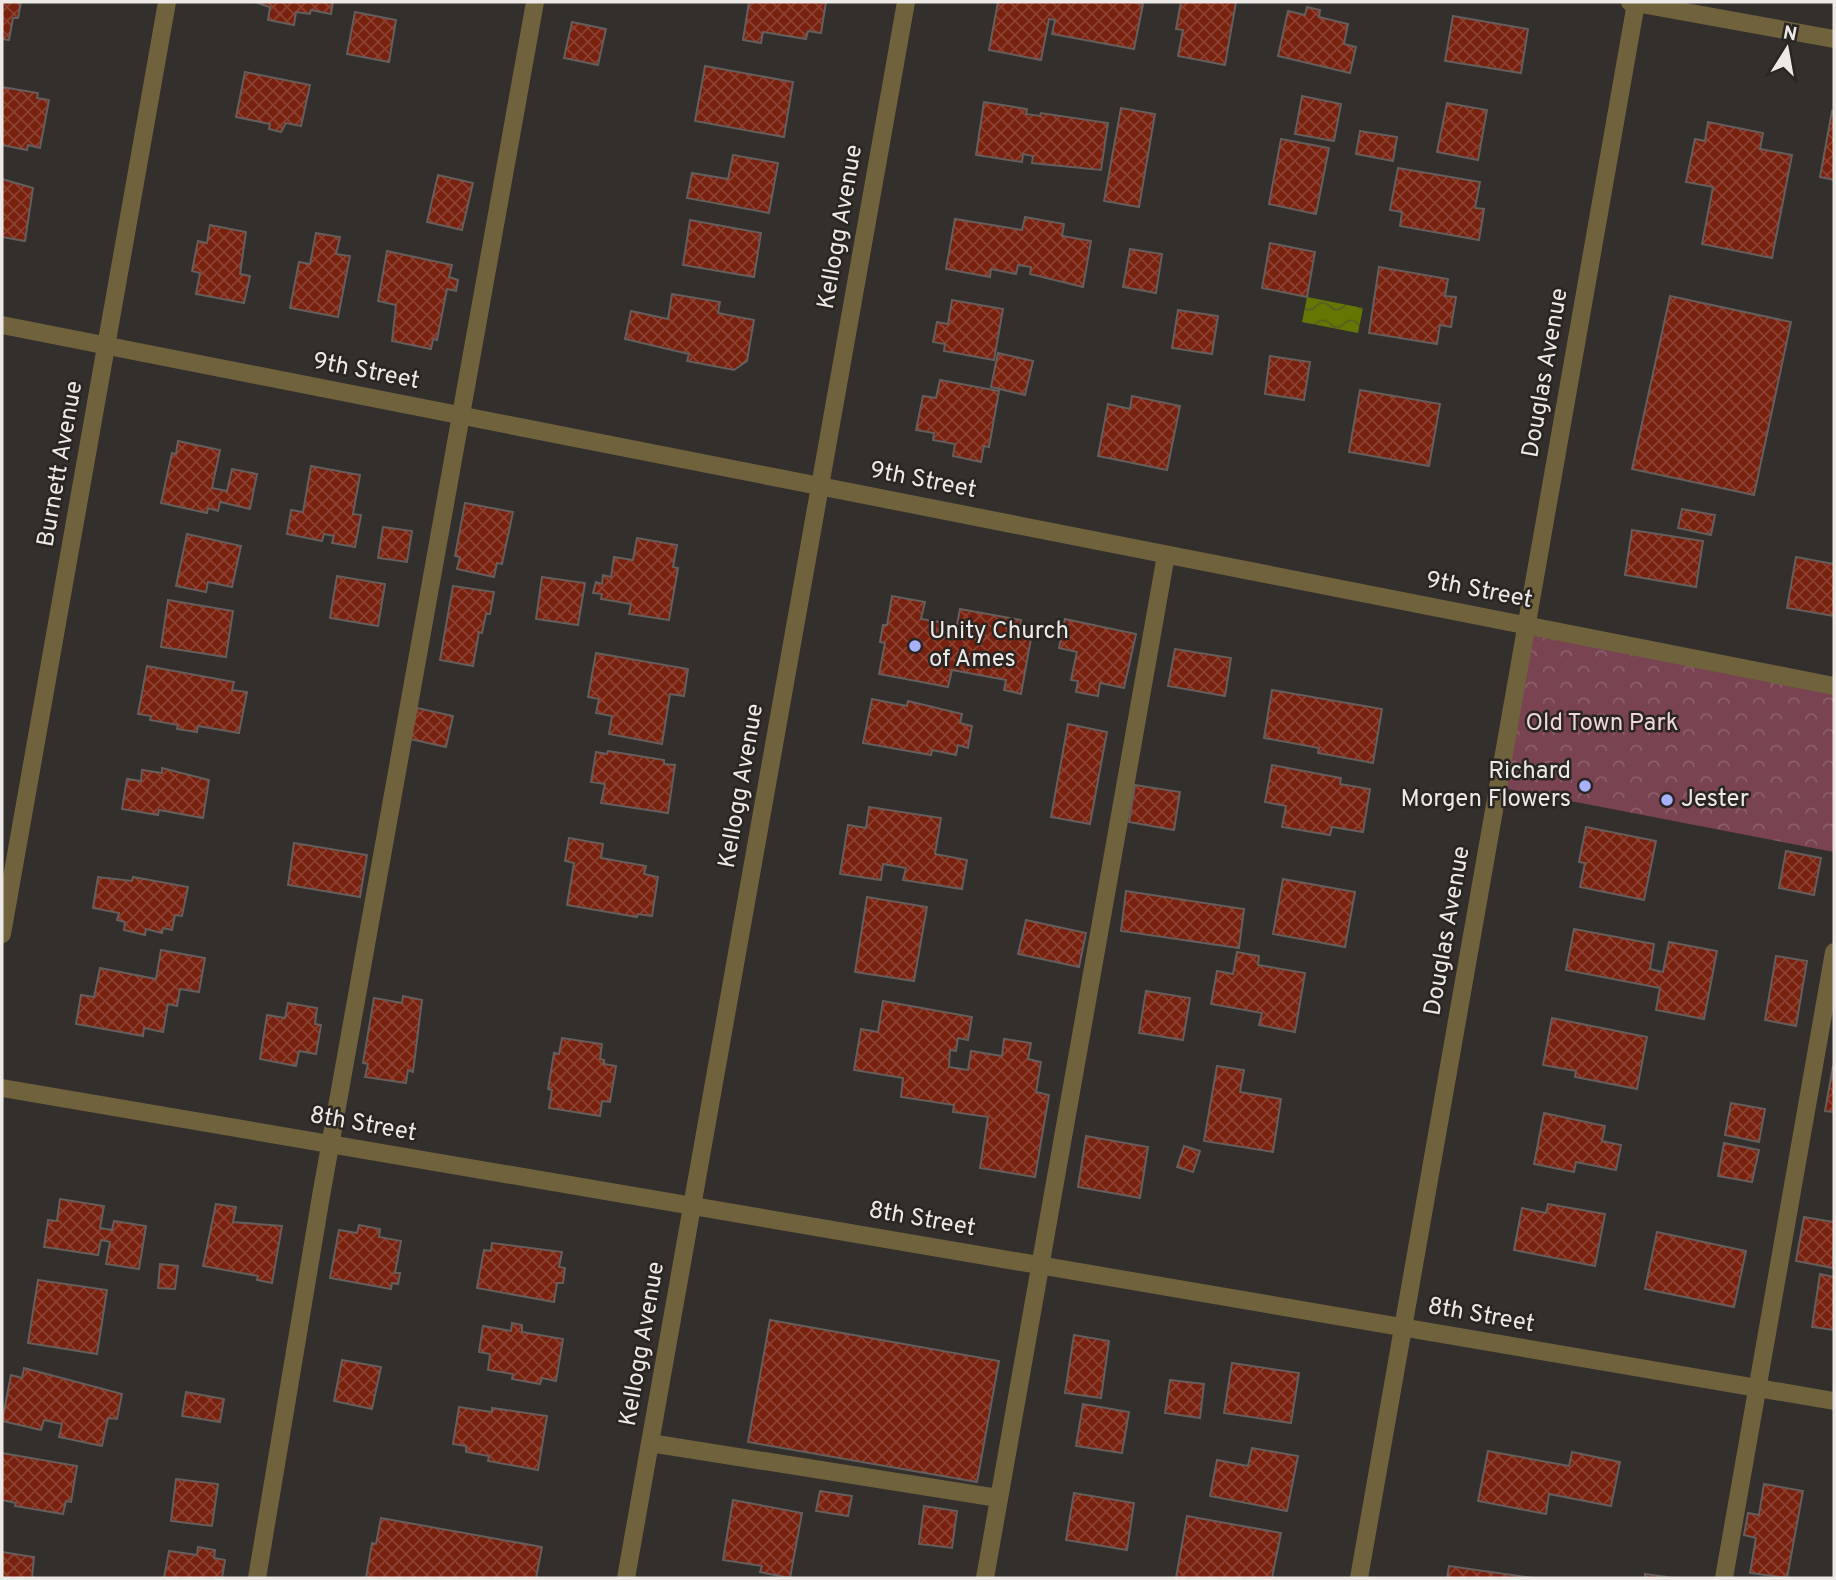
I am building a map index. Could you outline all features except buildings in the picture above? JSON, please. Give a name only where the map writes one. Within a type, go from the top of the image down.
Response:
[{"type":"street","name":"Burnett Avenue","points":[[2,934],[167,2]]},
{"type":"street","points":[[257,1578],[330,1144],[463,415],[535,2]]},
{"type":"street","name":"Kellogg Avenue","points":[[626,1578],[906,2]]},
{"type":"street","points":[[1633,2],[1834,39]]},
{"type":"street","name":"Douglas Avenue","points":[[1359,1578],[1527,625],[1633,2]]},
{"type":"street","name":"9th Street","points":[[2,324],[1834,686]]},
{"type":"street","points":[[985,1578],[1166,555]]},
{"type":"street","points":[[1724,1578],[1834,952]]},
{"type":"street","name":"8th Street","points":[[2,1088],[1834,1401]]},
{"type":"street","points":[[650,1443],[998,1497]]},
{"type":"green space","name":"Old Town Park","points":[[1526,625],[1834,686],[1834,852],[1498,787]]},
{"type":"water","points":[[1307,297],[1363,308],[1358,333],[1302,322]]},
{"type":"place","name":"Unity Church of Ames","points":[[915,646]]},
{"type":"place","name":"Richard Morgen Flowers","points":[[1585,786]]},
{"type":"place","name":"Jester","points":[[1667,800]]}]
